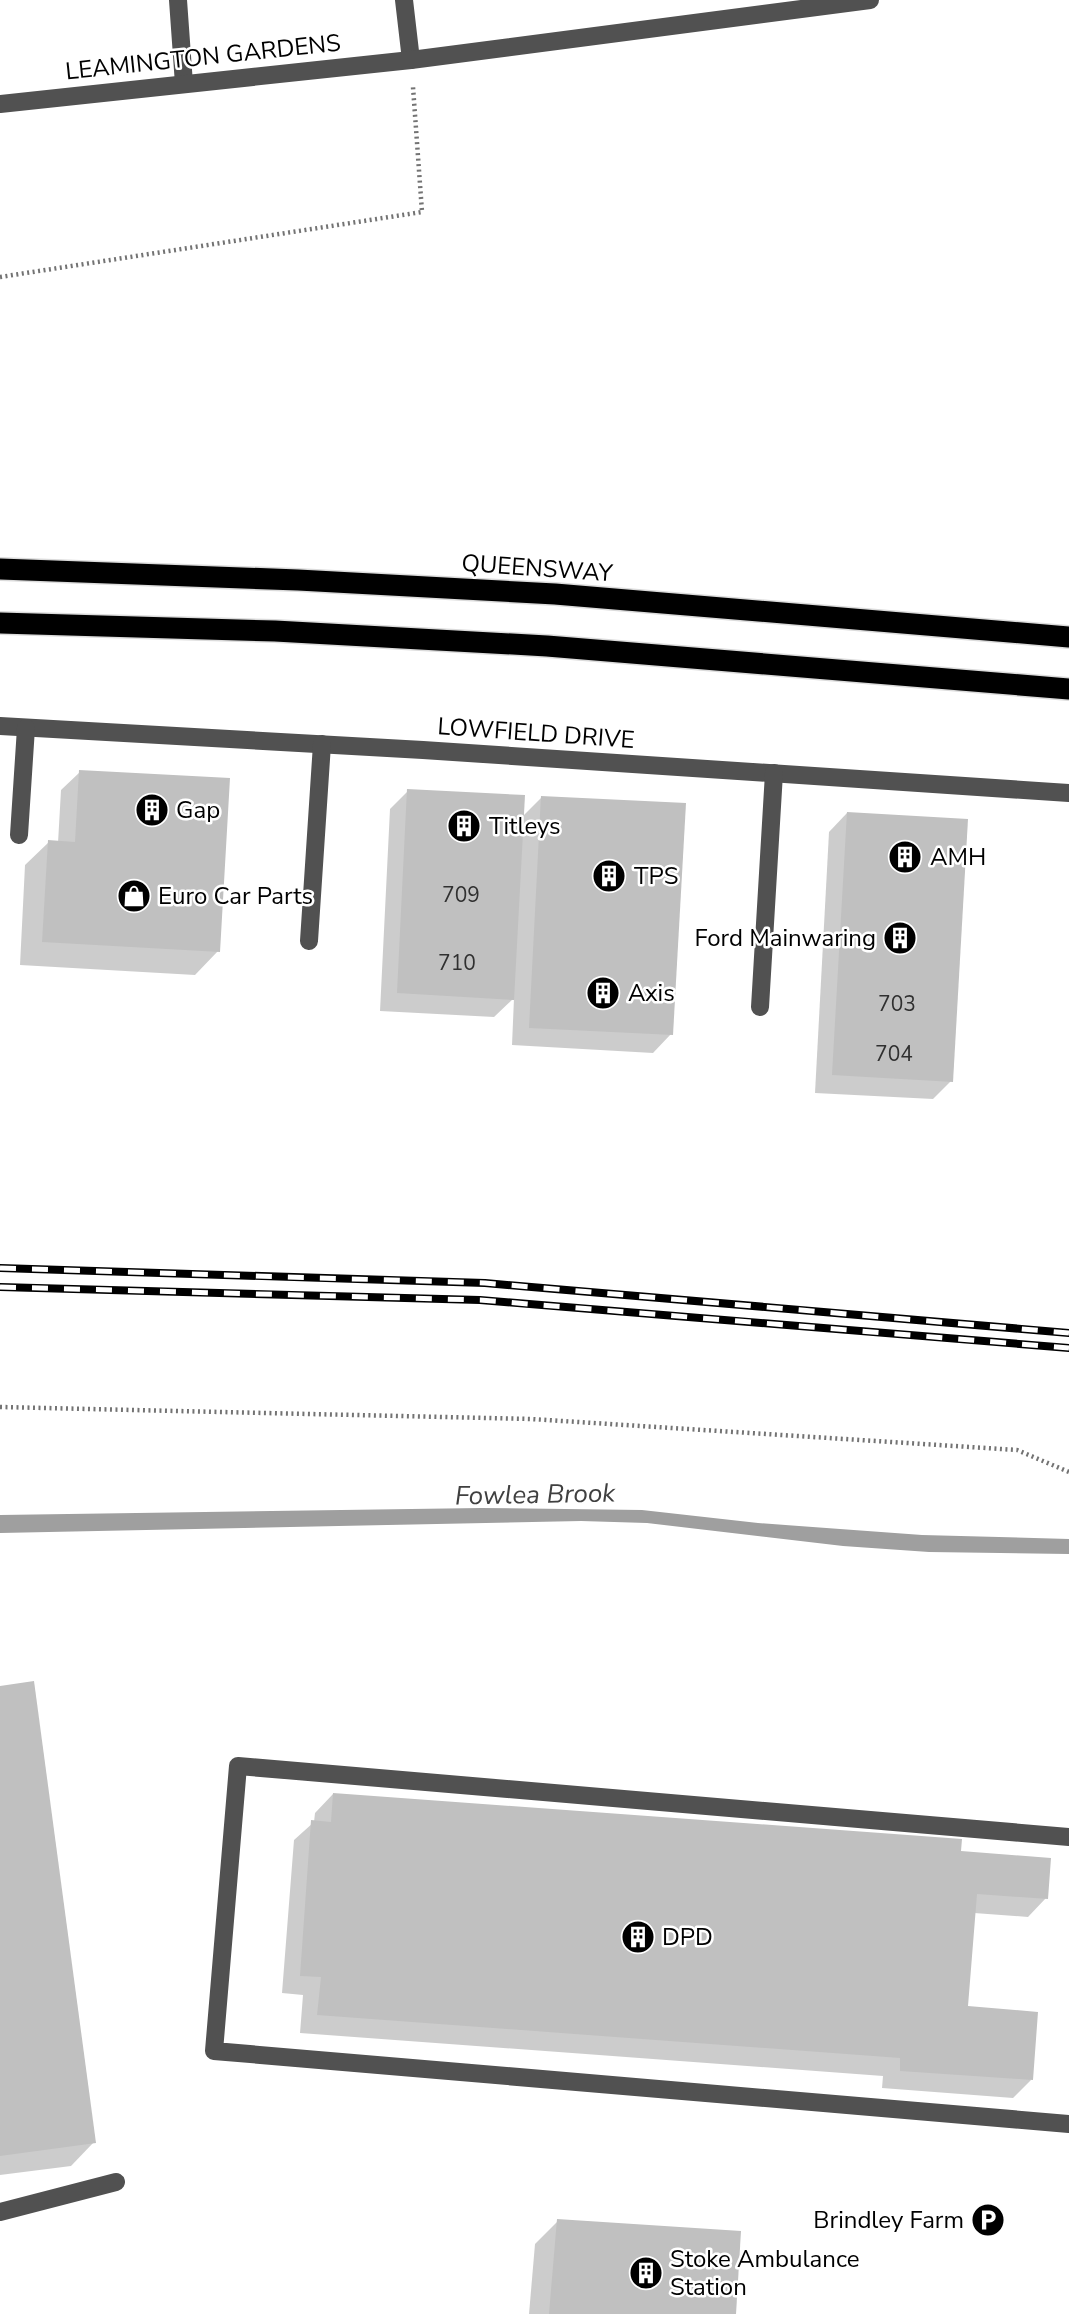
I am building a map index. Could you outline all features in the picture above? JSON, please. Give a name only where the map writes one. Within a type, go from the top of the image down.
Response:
[{"type":"highway","name":"QUEENSWAY","points":[[0,569],[298,580],[555,594],[1069,637]]},
{"type":"highway","points":[[0,623],[275,631],[547,646],[1069,689]]},
{"type":"street","points":[[178,0],[184,84]]},
{"type":"street","points":[[404,0],[411,60]]},
{"type":"street","name":"LEAMINGTON GARDENS","points":[[0,104],[411,60],[870,0]]},
{"type":"street","name":"LOWFIELD DRIVE","points":[[0,726],[322,744],[1069,793]]},
{"type":"street","points":[[19,835],[26,728]]},
{"type":"street","points":[[309,941],[322,744]]},
{"type":"street","points":[[760,1007],[774,773]]},
{"type":"street","points":[[1069,1837],[238,1766],[214,2051],[1069,2124]]},
{"type":"street","points":[[0,2213],[116,2182]]},
{"type":"path","points":[[0,277],[422,212],[411,60]]},
{"type":"path","points":[[0,1407],[531,1419],[1017,1450],[1069,1472]]},
{"type":"shaded area","points":[[481,1508],[642,1510],[758,1523],[922,1535],[1069,1539],[1069,1554],[929,1552],[843,1546],[647,1523],[581,1521],[0,1533],[0,1515]]},
{"type":"building","name":"Euro Car Parts","points":[[79,770],[230,778],[220,952],[42,942],[48,840],[75,842]]},
{"type":"building","points":[[407,789],[525,795],[514,1000],[397,993]]},
{"type":"building","name":"TPS","points":[[541,796],[686,803],[673,1035],[529,1028]]},
{"type":"building","points":[[847,812],[968,819],[953,1082],[832,1075]]},
{"type":"building","points":[[34,1681],[96,2143],[0,2156],[0,1686]]},
{"type":"building","name":"DPD","points":[[333,1793],[962,1839],[961,1851],[1051,1858],[1048,1899],[977,1894],[968,2006],[1038,2012],[1033,2080],[900,2071],[900,2058],[317,2015],[321,1977],[300,1976],[311,1820],[331,1822]]},
{"type":"building","name":"Stoke Ambulance Station","points":[[557,2219],[741,2231],[736,2314],[549,2314]]},
{"type":"railway","points":[[0,1268],[485,1283],[1069,1333]]},
{"type":"railway","points":[[0,1287],[480,1300],[1069,1348]]},
{"type":"place","name":"Gap","points":[[152,810]]},
{"type":"place","name":"Titleys","points":[[464,826]]},
{"type":"place","name":"AMH","points":[[905,857]]},
{"type":"place","name":"TPS","points":[[609,876]]},
{"type":"place","name":"Euro Car Parts","points":[[134,896]]},
{"type":"place","name":"Ford Mainwaring","points":[[900,938]]},
{"type":"place","name":"Axis","points":[[603,993]]},
{"type":"place","name":"DPD","points":[[638,1937]]},
{"type":"place","name":"Brindley Farm","points":[[988,2220]]},
{"type":"place","name":"Stoke Ambulance Station","points":[[646,2273]]},
{"type":"water label","name":"Fowlea Brook","points":[[535,1494]]}]
